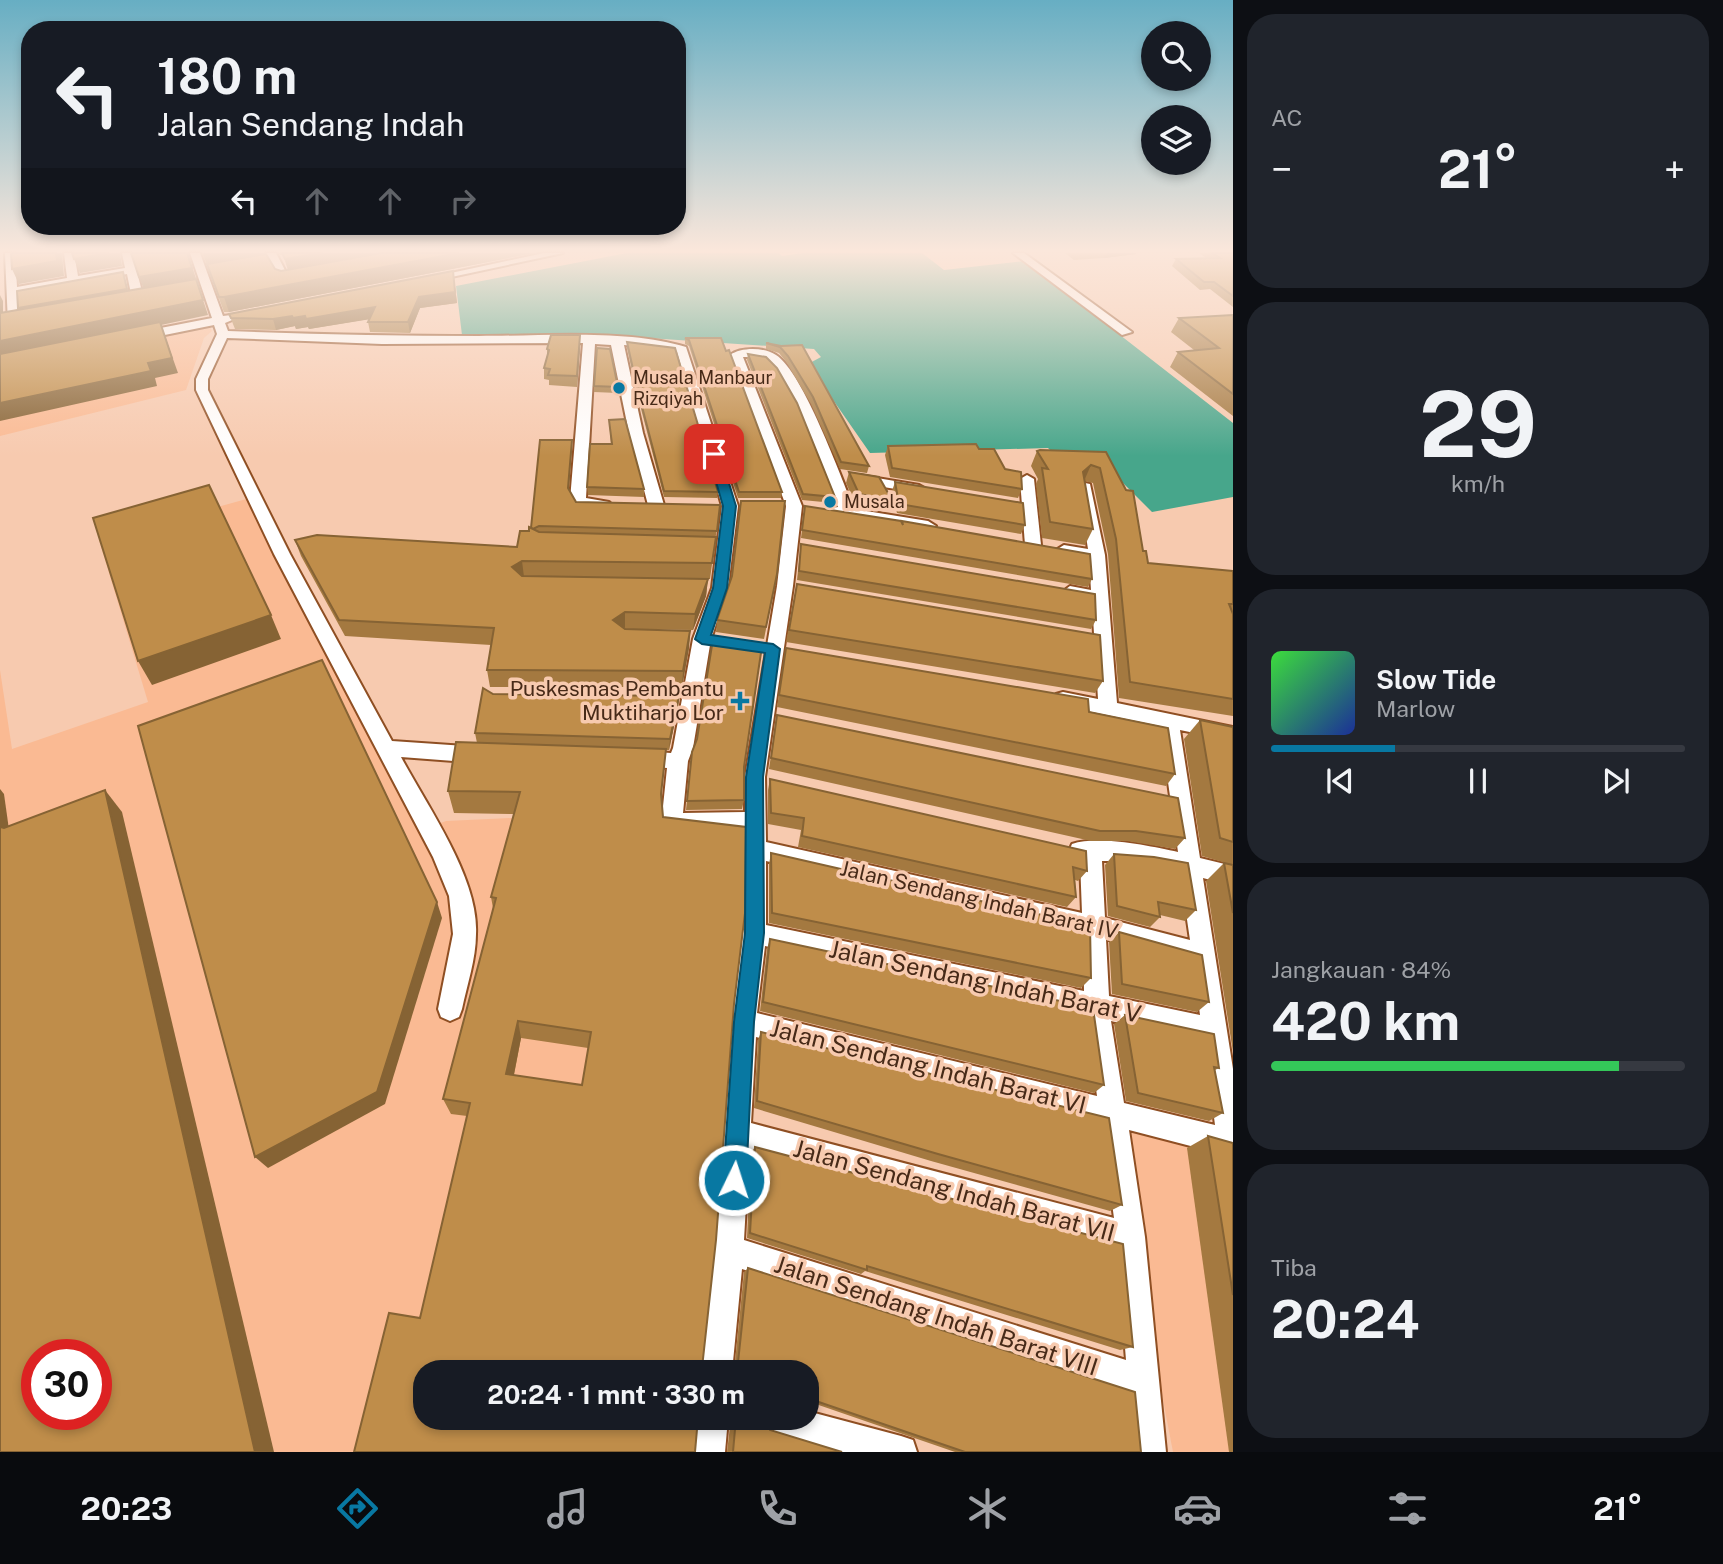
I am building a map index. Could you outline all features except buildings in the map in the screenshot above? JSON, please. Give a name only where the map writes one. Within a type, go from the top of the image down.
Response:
[{"type":"street","points":[[218,321],[220,326],[202,379],[202,390],[282,554],[443,855],[460,896],[465,934],[450,1009]]},
{"type":"street","points":[[220,326],[232,321]]},
{"type":"street","points":[[1111,321],[1126,332]]},
{"type":"street","points":[[123,340],[220,326],[382,340],[589,340],[664,344],[682,350],[730,506],[719,546],[713,588],[696,639],[685,697],[683,748],[678,761],[672,816],[679,822],[754,821]]},
{"type":"street","points":[[589,340],[578,500],[586,505],[614,505]]},
{"type":"street","points":[[617,342],[636,433],[655,505]]},
{"type":"street","points":[[717,1360],[729,1250],[744,1022],[755,933],[755,777],[770,716],[769,648],[792,587],[801,507],[736,355],[757,354],[779,362],[793,385],[848,512]]},
{"type":"street","points":[[833,474],[938,492]]},
{"type":"street","points":[[1027,479],[1023,506],[1026,544],[1097,555]]},
{"type":"street","points":[[1085,487],[1097,555],[1101,597],[1097,638],[1108,706]]},
{"type":"street","points":[[801,507],[848,512],[941,529]]},
{"type":"street","points":[[1047,588],[1101,597]]},
{"type":"street","points":[[696,639],[726,642]]},
{"type":"street","points":[[1041,695],[1108,706],[1233,734]]},
{"type":"street","points":[[1170,721],[1173,799],[1189,863],[1232,1143]]},
{"type":"street","points":[[386,748],[503,755]]},
{"type":"street","points":[[621,758],[678,761]]},
{"type":"street","points":[[755,777],[782,783]]},
{"type":"street","points":[[1064,847],[1091,853],[1120,851],[1189,863],[1233,876]]},
{"type":"street","name":"Jalan Sendang Indah Barat IV","points":[[755,849],[1095,926],[1202,954]]},
{"type":"street","points":[[1091,853],[1097,1007],[1131,1237],[1150,1452]]},
{"type":"street","name":"Jalan Sendang Indah Barat V","points":[[755,933],[1215,1031]]},
{"type":"street","name":"Jalan Sendang Indah Barat VI","points":[[744,1022],[1112,1111],[1232,1143]]},
{"type":"street","name":"Jalan Sendang Indah Barat VII","points":[[737,1133],[1131,1237]]},
{"type":"street","name":"Jalan Sendang Indah Barat VIII","points":[[729,1250],[1142,1381]]},
{"type":"street","points":[[709,1452],[711,1430]]},
{"type":"street","points":[[819,1430],[901,1452]]},
{"type":"shaded area","points":[[209,325],[212,331],[204,338],[186,390],[0,436],[0,367]]},
{"type":"shaded area","points":[[250,498],[403,800],[422,830],[446,821],[512,818],[748,849],[710,1360],[413,1360],[413,1430],[704,1430],[703,1452],[0,1452],[0,670],[12,749],[148,702],[99,540]]},
{"type":"shaded area","points":[[1119,1121],[1233,1152],[1233,1452],[1173,1452],[1139,1275]]},
{"type":"water","points":[[460,321],[1102,321],[1233,423],[1233,497],[1152,512],[1104,464],[1062,462],[1048,448],[870,453],[808,364],[821,357],[814,349],[648,338],[462,335]]},
{"type":"place","name":"Musala Manbaur Rizqiyah","points":[[619,388]]},
{"type":"place","name":"Musala","points":[[830,502]]},
{"type":"place","name":"Puskesmas Pembantu Muktiharjo Lor","points":[[740,701]]},
{"type":"route","points":[[714,454],[730,506],[720,588],[702,639],[773,649],[755,777],[755,933],[744,1022],[734,1180]]}]
